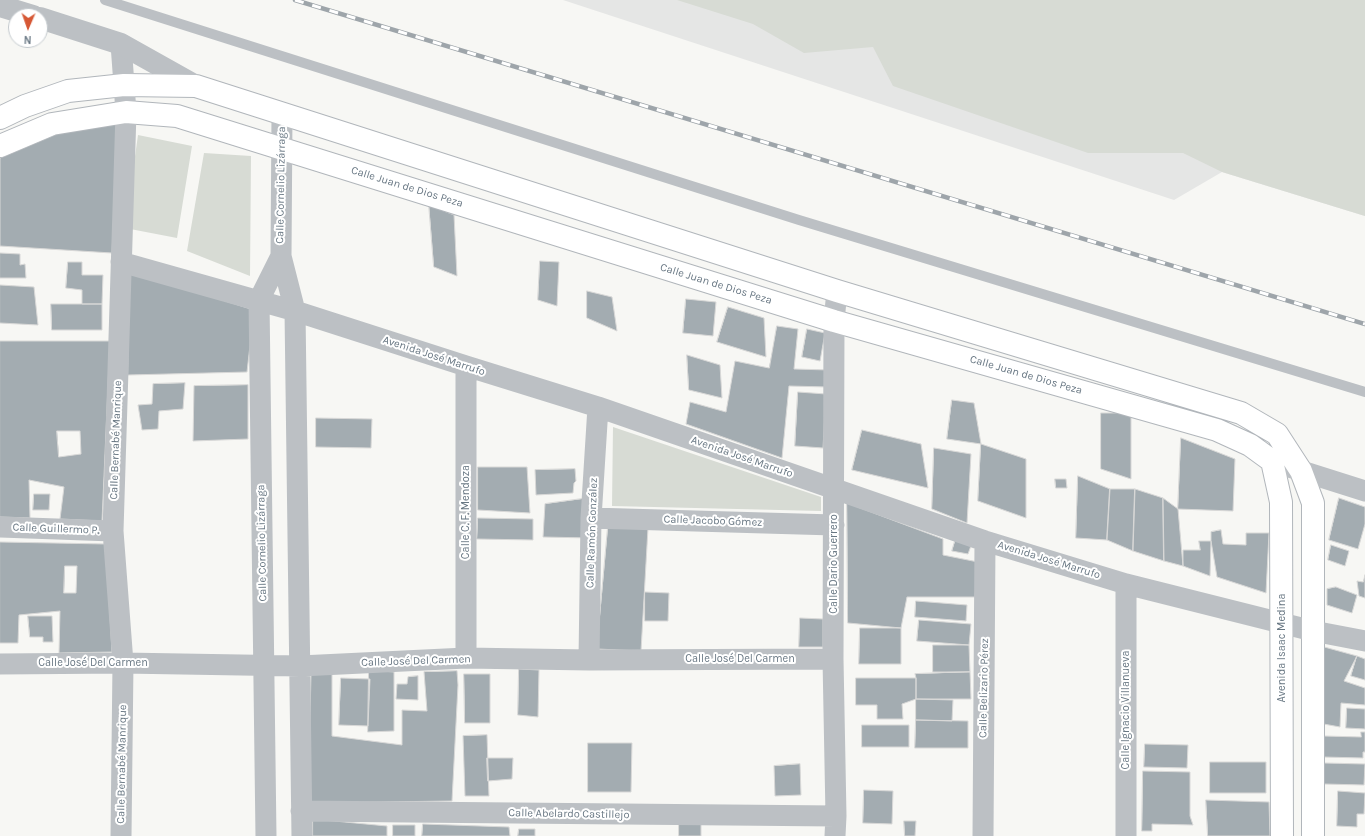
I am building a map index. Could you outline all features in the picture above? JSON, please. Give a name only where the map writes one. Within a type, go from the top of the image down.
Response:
[{"type":"main road","points":[[0,118],[25,106],[68,91],[124,85],[196,86],[836,291],[1241,414],[1277,434],[1301,471],[1313,503],[1313,836]]},
{"type":"main road","name":"Calle Juan de Dios Peza","points":[[0,146],[52,124],[126,112],[177,116],[834,321],[1217,430],[1250,445],[1272,461]]},
{"type":"main road","name":"Avenida Isaac Medina","points":[[1272,461],[1281,502],[1282,836]]},
{"type":"street","points":[[48,21],[121,44],[196,86]]},
{"type":"street","name":"Calle Bernabé Manrique","points":[[121,44],[126,112],[113,531],[123,663],[121,836]]},
{"type":"street","name":"Calle Cornelio Lizárraga","points":[[282,114],[281,256],[295,311],[302,836]]},
{"type":"street","name":"Calle Cornelio Lizárraga","points":[[266,836],[259,300],[281,256]]},
{"type":"street","name":"Avenida José Marrufo","points":[[121,262],[259,300],[598,407],[985,540],[1126,584],[1313,631],[1365,641]]},
{"type":"street","name":"Calle Dario Guerrero","points":[[835,826],[833,659],[834,321],[836,291]]},
{"type":"street","name":"Calle C. F. Mendoza","points":[[466,366],[466,658]]},
{"type":"street","name":"Calle Ramón González","points":[[589,660],[591,518],[598,407]]},
{"type":"street","name":"Calle Juan de Dios Peza","points":[[1272,461],[1365,491]]},
{"type":"street","name":"Calle Jacobo Gómez","points":[[591,518],[834,525]]},
{"type":"street","name":"Calle Guillermo P.","points":[[0,527],[113,531]]},
{"type":"street","name":"Calle Belizario Pérez","points":[[982,836],[985,540]]},
{"type":"street","name":"Calle Ignacio Villanueva","points":[[1126,584],[1126,836]]},
{"type":"street","name":"Calle José Del Carmen","points":[[0,664],[123,663],[264,664],[300,666],[466,658],[589,660],[833,659]]},
{"type":"street","name":"Calle Abelardo Castillejo","points":[[302,811],[835,826]]},
{"type":"lane","points":[[105,0],[800,220],[1365,392]]},
{"type":"shaded area","points":[[563,0],[1365,0],[1365,216],[1222,172],[1174,200]]},
{"type":"shaded area","points":[[677,0],[1365,0],[1365,216],[1222,172],[1183,153],[1088,153],[893,86],[873,47],[804,53],[753,24]]},
{"type":"shaded area","points":[[138,135],[192,146],[177,238],[125,228]]},
{"type":"shaded area","points":[[204,153],[251,156],[250,276],[187,251]]},
{"type":"shaded area","points":[[613,427],[821,497],[821,511],[612,506]]},
{"type":"building","points":[[118,123],[112,253],[0,246],[0,158],[57,134]]},
{"type":"building","points":[[429,205],[454,215],[457,276],[434,267]]},
{"type":"building","points":[[0,253],[20,254],[20,265],[25,264],[26,278],[0,278]]},
{"type":"building","points":[[540,261],[559,262],[557,306],[538,300]]},
{"type":"building","points":[[68,262],[82,262],[82,275],[103,275],[102,304],[82,304],[82,290],[66,288]]},
{"type":"building","points":[[129,271],[254,310],[247,372],[128,375]]},
{"type":"building","points":[[0,285],[34,287],[38,325],[0,323]]},
{"type":"building","points":[[587,291],[612,297],[617,331],[587,318]]},
{"type":"building","points":[[686,299],[716,302],[713,336],[683,333]]},
{"type":"building","points":[[51,304],[102,304],[102,330],[52,330]]},
{"type":"building","points":[[728,307],[764,318],[766,357],[717,342]]},
{"type":"building","points":[[777,326],[798,329],[794,369],[829,370],[828,387],[789,386],[782,458],[686,424],[690,402],[726,412],[735,361],[769,368]]},
{"type":"building","points":[[807,329],[825,333],[820,361],[802,357]]},
{"type":"building","points":[[0,341],[110,341],[102,521],[60,519],[64,487],[29,480],[30,518],[0,517]]},
{"type":"building","points":[[687,355],[720,365],[722,398],[689,390]]},
{"type":"building","points":[[185,383],[183,409],[159,411],[158,429],[142,430],[138,405],[152,404],[153,384]]},
{"type":"building","points":[[248,385],[248,439],[193,441],[194,386]]},
{"type":"building","points":[[798,392],[826,394],[823,448],[795,446]]},
{"type":"building","points":[[952,400],[974,403],[981,444],[947,439]]},
{"type":"building","points":[[1101,413],[1131,413],[1131,479],[1101,469]]},
{"type":"building","points":[[316,418],[372,419],[371,448],[316,447]]},
{"type":"building","points":[[862,430],[921,444],[928,488],[852,470]]},
{"type":"building","points":[[57,431],[80,431],[81,454],[59,457]]},
{"type":"building","points":[[1181,438],[1235,459],[1233,511],[1178,509]]},
{"type":"building","points":[[981,444],[1026,459],[1026,518],[978,501]]},
{"type":"building","points":[[934,448],[971,454],[967,523],[932,509]]},
{"type":"building","points":[[478,467],[527,467],[530,513],[478,510]]},
{"type":"building","points":[[575,469],[576,481],[574,483],[573,493],[536,495],[535,470]]},
{"type":"building","points":[[1078,476],[1110,489],[1107,540],[1076,538]]},
{"type":"building","points":[[1055,479],[1066,479],[1067,488],[1056,488]]},
{"type":"building","points":[[1110,489],[1135,489],[1133,551],[1107,540]]},
{"type":"building","points":[[1135,489],[1163,498],[1164,561],[1133,551]]},
{"type":"building","points":[[34,494],[50,494],[49,510],[33,510]]},
{"type":"building","points":[[589,498],[590,538],[543,537],[545,504]]},
{"type":"building","points":[[1163,498],[1178,509],[1183,566],[1164,561]]},
{"type":"building","points":[[1339,498],[1365,507],[1365,524],[1358,549],[1329,540]]},
{"type":"building","points":[[847,503],[943,539],[943,555],[978,562],[975,597],[907,597],[901,628],[848,623]]},
{"type":"building","points":[[478,518],[533,519],[533,540],[477,539]]},
{"type":"building","points":[[608,527],[648,528],[641,651],[597,649]]},
{"type":"building","points":[[1221,530],[1223,544],[1246,545],[1246,533],[1269,533],[1266,593],[1217,577],[1211,532]]},
{"type":"building","points":[[956,538],[972,543],[968,554],[952,551]]},
{"type":"building","points":[[1199,541],[1211,541],[1210,576],[1183,566],[1183,550],[1200,550]]},
{"type":"building","points":[[0,542],[106,544],[112,652],[59,653],[60,611],[19,615],[18,643],[0,643]]},
{"type":"building","points":[[1331,545],[1349,551],[1345,566],[1328,560]]},
{"type":"building","points":[[65,566],[77,566],[76,593],[64,593]]},
{"type":"building","points":[[1365,575],[1365,598],[1359,596],[1357,581],[1363,582]]},
{"type":"building","points":[[1336,587],[1357,595],[1352,613],[1327,605],[1327,589]]},
{"type":"building","points":[[645,592],[669,593],[668,621],[645,621]]},
{"type":"building","points":[[916,601],[967,605],[966,621],[915,617]]},
{"type":"building","points":[[28,616],[52,616],[53,642],[43,642],[43,637],[30,637]]},
{"type":"building","points":[[800,618],[823,619],[823,647],[799,647]]},
{"type":"building","points":[[919,620],[971,624],[969,645],[917,641]]},
{"type":"building","points":[[860,628],[901,628],[901,664],[859,664]]},
{"type":"building","points":[[933,645],[969,645],[970,672],[933,672]]},
{"type":"building","points":[[1317,645],[1357,656],[1344,681],[1365,688],[1365,705],[1341,703],[1340,727],[1318,723]]},
{"type":"building","points":[[1357,656],[1365,659],[1365,680],[1351,676]]},
{"type":"building","points":[[519,669],[539,670],[538,717],[518,715]]},
{"type":"building","points":[[369,670],[394,672],[394,731],[368,732]]},
{"type":"building","points":[[457,671],[458,685],[452,801],[308,803],[311,674],[332,673],[332,736],[402,745],[402,710],[427,711],[424,672]]},
{"type":"building","points":[[970,672],[971,699],[916,699],[915,674]]},
{"type":"building","points":[[464,674],[490,674],[490,723],[465,723]]},
{"type":"building","points":[[418,676],[418,700],[396,699],[397,684],[407,684],[408,677]]},
{"type":"building","points":[[341,678],[370,679],[368,726],[339,725]]},
{"type":"building","points":[[856,678],[916,678],[916,699],[902,704],[903,719],[877,719],[877,705],[856,705]]},
{"type":"building","points":[[916,699],[953,700],[952,721],[916,720]]},
{"type":"building","points":[[1347,708],[1365,709],[1365,729],[1346,728]]},
{"type":"building","points":[[916,720],[968,721],[968,748],[915,748]]},
{"type":"building","points":[[862,725],[909,725],[909,747],[862,747]]},
{"type":"building","points":[[1361,732],[1365,732],[1365,752],[1363,752],[1363,758],[1323,757],[1324,736],[1361,737]]},
{"type":"building","points":[[487,735],[489,796],[465,796],[463,736]]},
{"type":"building","points":[[588,743],[632,743],[631,792],[588,792]]},
{"type":"building","points":[[1145,744],[1188,745],[1187,768],[1144,767]]},
{"type":"building","points":[[487,758],[513,758],[512,779],[488,781]]},
{"type":"building","points":[[1210,762],[1266,762],[1266,793],[1210,793]]},
{"type":"building","points":[[1324,763],[1365,764],[1364,785],[1324,784]]},
{"type":"building","points":[[800,764],[801,795],[775,796],[774,766]]},
{"type":"building","points":[[1143,771],[1190,772],[1190,816],[1193,825],[1152,824],[1152,831],[1142,831]]},
{"type":"building","points":[[864,790],[893,791],[892,824],[863,823]]},
{"type":"building","points":[[1338,791],[1365,793],[1364,814],[1357,814],[1357,827],[1337,826]]},
{"type":"building","points":[[1206,800],[1269,802],[1270,836],[1208,836]]},
{"type":"building","points":[[313,819],[387,826],[387,836],[313,836]]},
{"type":"building","points":[[904,821],[916,821],[915,836],[905,836]]},
{"type":"building","points":[[679,822],[701,822],[701,836],[679,836]]},
{"type":"building","points":[[423,824],[509,827],[510,836],[422,836]]},
{"type":"building","points":[[393,825],[415,825],[415,836],[393,836]]},
{"type":"building","points":[[519,829],[535,829],[535,836],[518,836]]},
{"type":"railway","points":[[295,0],[1365,324]]}]
